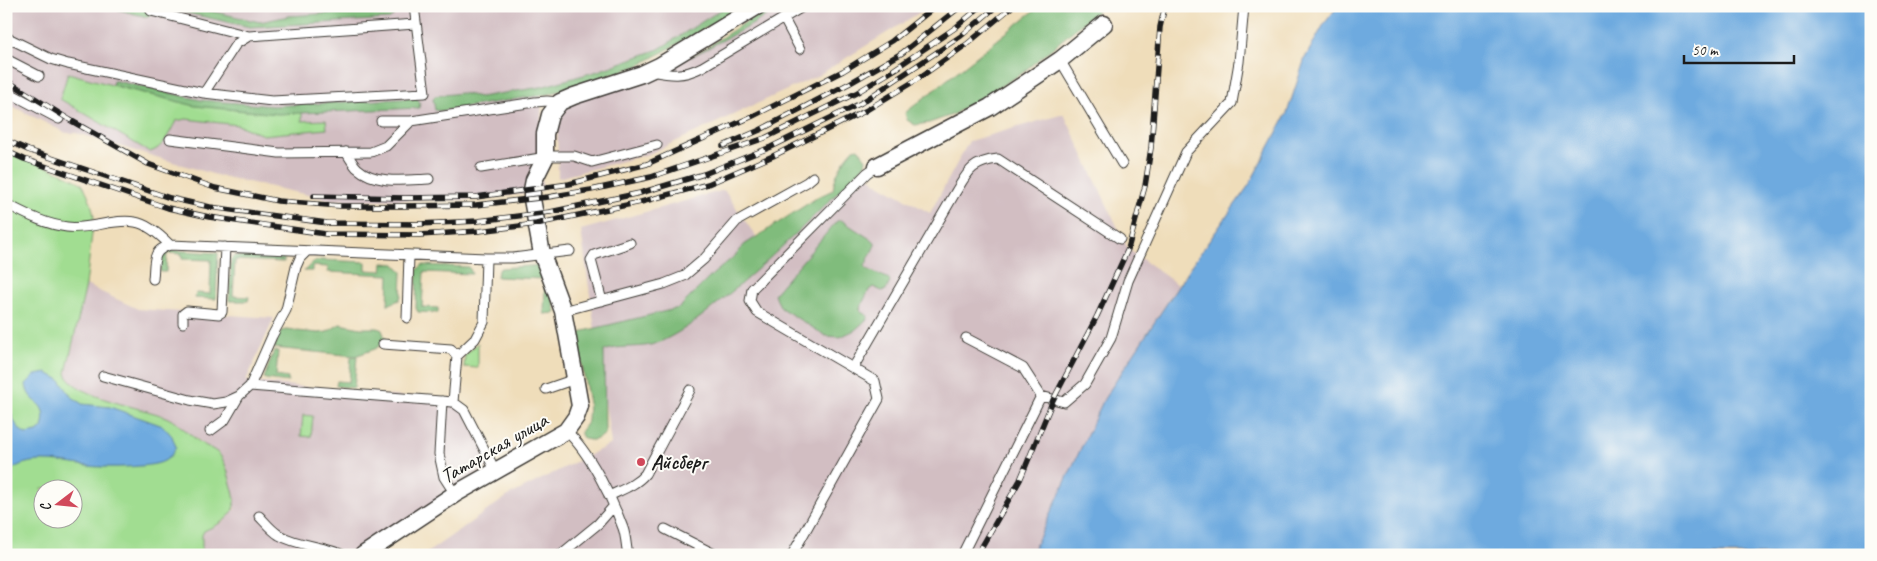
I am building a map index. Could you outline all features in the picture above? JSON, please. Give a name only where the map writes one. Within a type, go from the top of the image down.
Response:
[{"type":"street","points":[[545,158],[545,134],[550,115],[560,102],[650,71],[758,6]]},
{"type":"street","points":[[877,166],[990,107],[1060,60],[1104,24]]},
{"type":"street","name":"Татарская улица","points":[[363,555],[454,494],[566,430],[576,418],[580,406],[563,311],[542,254],[536,224],[532,190],[534,180],[545,158]]},
{"type":"lane","points":[[6,38],[51,59],[68,64],[204,93],[272,101],[425,93],[414,6]]},
{"type":"lane","points":[[650,71],[672,75],[688,74],[804,6]]},
{"type":"lane","points":[[966,338],[1023,368],[1041,396],[1064,402],[1085,384],[1111,338],[1128,281],[1186,152],[1232,103],[1239,62],[1244,6]]},
{"type":"lane","points":[[151,11],[249,36],[415,24]]},
{"type":"lane","points":[[784,19],[800,49]]},
{"type":"lane","points":[[204,93],[236,44],[249,36]]},
{"type":"lane","points":[[6,59],[39,76]]},
{"type":"lane","points":[[1060,60],[1122,164]]},
{"type":"lane","points":[[6,91],[59,119]]},
{"type":"lane","points":[[381,121],[411,121],[548,100],[560,102]]},
{"type":"lane","points":[[170,139],[279,153],[371,152],[386,146],[411,121]]},
{"type":"lane","points":[[481,168],[545,158],[574,156],[592,162],[657,146]]},
{"type":"lane","points":[[346,152],[356,168],[371,177],[396,181],[429,179]]},
{"type":"lane","points":[[852,368],[971,167],[983,160],[998,159],[1120,239]]},
{"type":"lane","points":[[792,555],[878,399],[875,381],[757,312],[750,301],[752,289],[866,173],[877,166]]},
{"type":"lane","points":[[563,311],[684,276],[704,259],[737,221],[813,177]]},
{"type":"lane","points":[[6,204],[42,222],[67,227],[89,228],[119,221],[136,222],[157,233],[170,245]]},
{"type":"lane","points":[[602,301],[591,260],[594,255],[630,243]]},
{"type":"lane","points":[[153,279],[156,253],[160,248],[170,245],[486,258],[513,258],[570,251]]},
{"type":"lane","points":[[183,323],[184,314],[187,311],[219,314],[222,312],[225,247]]},
{"type":"lane","points":[[103,376],[190,400],[212,404],[226,402],[239,396],[250,386],[272,336],[286,310],[300,258],[307,251]]},
{"type":"lane","points":[[407,318],[409,255]]},
{"type":"lane","points":[[453,402],[458,356],[475,339],[484,322],[486,258]]},
{"type":"lane","points":[[383,344],[451,349],[458,356]]},
{"type":"lane","points":[[546,389],[575,379]]},
{"type":"lane","points":[[250,386],[453,402],[464,410],[496,470]]},
{"type":"lane","points":[[609,496],[640,479],[645,474],[690,390]]},
{"type":"lane","points":[[210,431],[226,420],[239,396]]},
{"type":"lane","points":[[962,555],[1041,396]]},
{"type":"lane","points":[[442,401],[438,454],[444,477],[454,494]]},
{"type":"lane","points":[[566,430],[577,440],[609,496],[623,529],[628,555]]},
{"type":"lane","points":[[560,555],[598,524],[613,507]]},
{"type":"lane","points":[[259,516],[279,534],[306,544],[331,549],[343,555]]},
{"type":"lane","points":[[666,529],[716,555]]},
{"type":"shaded area","points":[[6,6],[727,6],[659,49],[598,71],[541,87],[542,191],[474,200],[331,200],[216,175],[76,133],[66,133],[6,103]]},
{"type":"shaded area","points":[[781,6],[930,6],[819,75],[649,154],[558,178],[557,107],[670,66],[753,24]]},
{"type":"shaded area","points":[[1064,114],[1128,249],[1178,285],[1104,399],[1031,555],[424,555],[508,496],[611,444],[581,230],[724,190],[759,241],[827,195],[860,167],[875,182],[930,213],[969,141]]},
{"type":"shaded area","points":[[86,285],[138,309],[274,318],[246,381],[453,402],[458,398],[492,464],[356,555],[202,555],[202,535],[204,531],[223,522],[235,509],[218,453],[170,419],[116,403],[81,390],[68,379],[66,374]]},
{"type":"green space","points":[[104,6],[188,6],[260,22],[289,16],[383,10],[393,11],[394,15],[390,19],[250,27],[160,7],[147,17]]},
{"type":"green space","points":[[727,6],[745,6],[638,66],[549,94],[440,111],[435,110],[433,99],[435,96],[461,93],[480,97],[541,87],[598,71],[659,49]]},
{"type":"green space","points":[[771,6],[781,6],[753,24],[691,57]]},
{"type":"green space","points":[[1040,6],[1103,6],[1021,74],[952,115],[929,123],[915,125],[907,120],[905,113]]},
{"type":"green space","points":[[68,73],[154,96],[213,107],[242,111],[302,112],[302,121],[326,120],[327,129],[263,135],[238,125],[186,119],[176,121],[163,144],[150,152],[60,99]]},
{"type":"green space","points":[[113,81],[201,100],[273,106],[417,98],[420,103],[419,108],[278,114],[195,106],[112,85]]},
{"type":"green space","points":[[858,148],[866,159],[865,164],[860,170],[780,249],[704,314],[679,332],[660,342],[646,346],[604,351],[605,434],[594,440],[583,438],[580,432],[588,421],[589,403],[577,338],[579,334],[584,331],[679,308],[712,275],[737,254],[744,245],[818,197],[833,190],[840,168],[854,149]]},
{"type":"green space","points":[[6,150],[78,181],[82,184],[91,204],[94,217],[86,285],[66,373],[72,382],[96,396],[168,418],[201,443],[218,453],[223,460],[234,497],[233,511],[224,520],[204,531],[202,535],[202,555],[6,555]]},
{"type":"green space","points":[[841,220],[875,242],[865,266],[867,269],[889,279],[890,282],[886,290],[882,291],[873,287],[869,290],[860,308],[861,312],[868,316],[867,319],[855,330],[840,337],[826,336],[781,308],[774,294],[837,221]]},
{"type":"green space","points":[[168,250],[218,253],[216,299],[195,298],[196,293],[210,294],[211,260],[182,259],[182,254],[167,253],[166,272],[160,272],[161,254]]},
{"type":"green space","points":[[234,256],[284,258],[284,262],[235,260],[233,296],[249,297],[248,301],[229,301],[231,259]]},
{"type":"green space","points":[[321,260],[366,262],[366,270],[382,271],[383,263],[395,264],[402,272],[401,296],[399,300],[388,305],[389,275],[328,272],[328,267],[312,266],[312,271],[304,271],[313,262]]},
{"type":"green space","points":[[422,265],[468,267],[472,274],[424,272],[422,307],[438,308],[438,313],[418,312],[416,308],[417,270]]},
{"type":"green space","points":[[545,265],[556,313],[544,314],[545,279],[497,277],[498,270],[501,268]]},
{"type":"green space","points":[[340,324],[361,328],[378,328],[382,330],[385,342],[375,349],[355,356],[274,348],[281,331],[319,333],[327,332]]},
{"type":"green space","points":[[478,343],[478,368],[464,367],[465,355]]},
{"type":"green space","points":[[274,351],[278,351],[276,376],[288,378],[288,382],[264,378]]},
{"type":"green space","points":[[351,357],[357,357],[354,388],[336,386],[337,381],[349,382]]},
{"type":"green space","points":[[303,415],[313,416],[311,437],[301,436]]},
{"type":"water","points":[[1338,6],[1871,6],[1871,555],[1031,555],[1104,399],[1194,262],[1249,185],[1287,113],[1305,58],[1324,24]]},
{"type":"water","points":[[47,373],[60,380],[71,396],[82,404],[110,407],[163,426],[172,436],[176,447],[170,457],[149,465],[115,467],[35,461],[24,463],[6,474],[6,385],[11,412],[16,425],[26,434],[37,432],[42,428],[43,412],[41,407],[30,396],[26,384],[35,375]]},
{"type":"railway","points":[[314,196],[476,197],[569,184],[647,164],[753,116],[843,71],[892,41],[936,6]]},
{"type":"railway","points":[[723,146],[760,130],[850,83],[902,53],[961,6]]},
{"type":"railway","points":[[893,70],[955,28],[981,6]]},
{"type":"railway","points":[[6,140],[28,150],[170,198],[210,207],[327,223],[419,224],[478,221],[550,212],[640,193],[704,174],[771,147],[861,103],[961,36],[997,6]]},
{"type":"railway","points":[[6,151],[24,159],[168,208],[209,217],[326,234],[420,235],[479,231],[536,224],[641,202],[708,184],[773,156],[865,111],[916,80],[967,44],[1013,6]]},
{"type":"railway","points":[[977,555],[1020,480],[1053,400],[1097,316],[1128,249],[1145,186],[1151,148],[1160,27],[1165,6]]},
{"type":"railway","points":[[6,80],[70,120],[148,164],[215,188],[278,201],[340,206],[476,205],[548,197],[651,177],[765,138],[856,93],[899,67]]},
{"type":"place","name":"Айсберг","points":[[641,462]]}]
